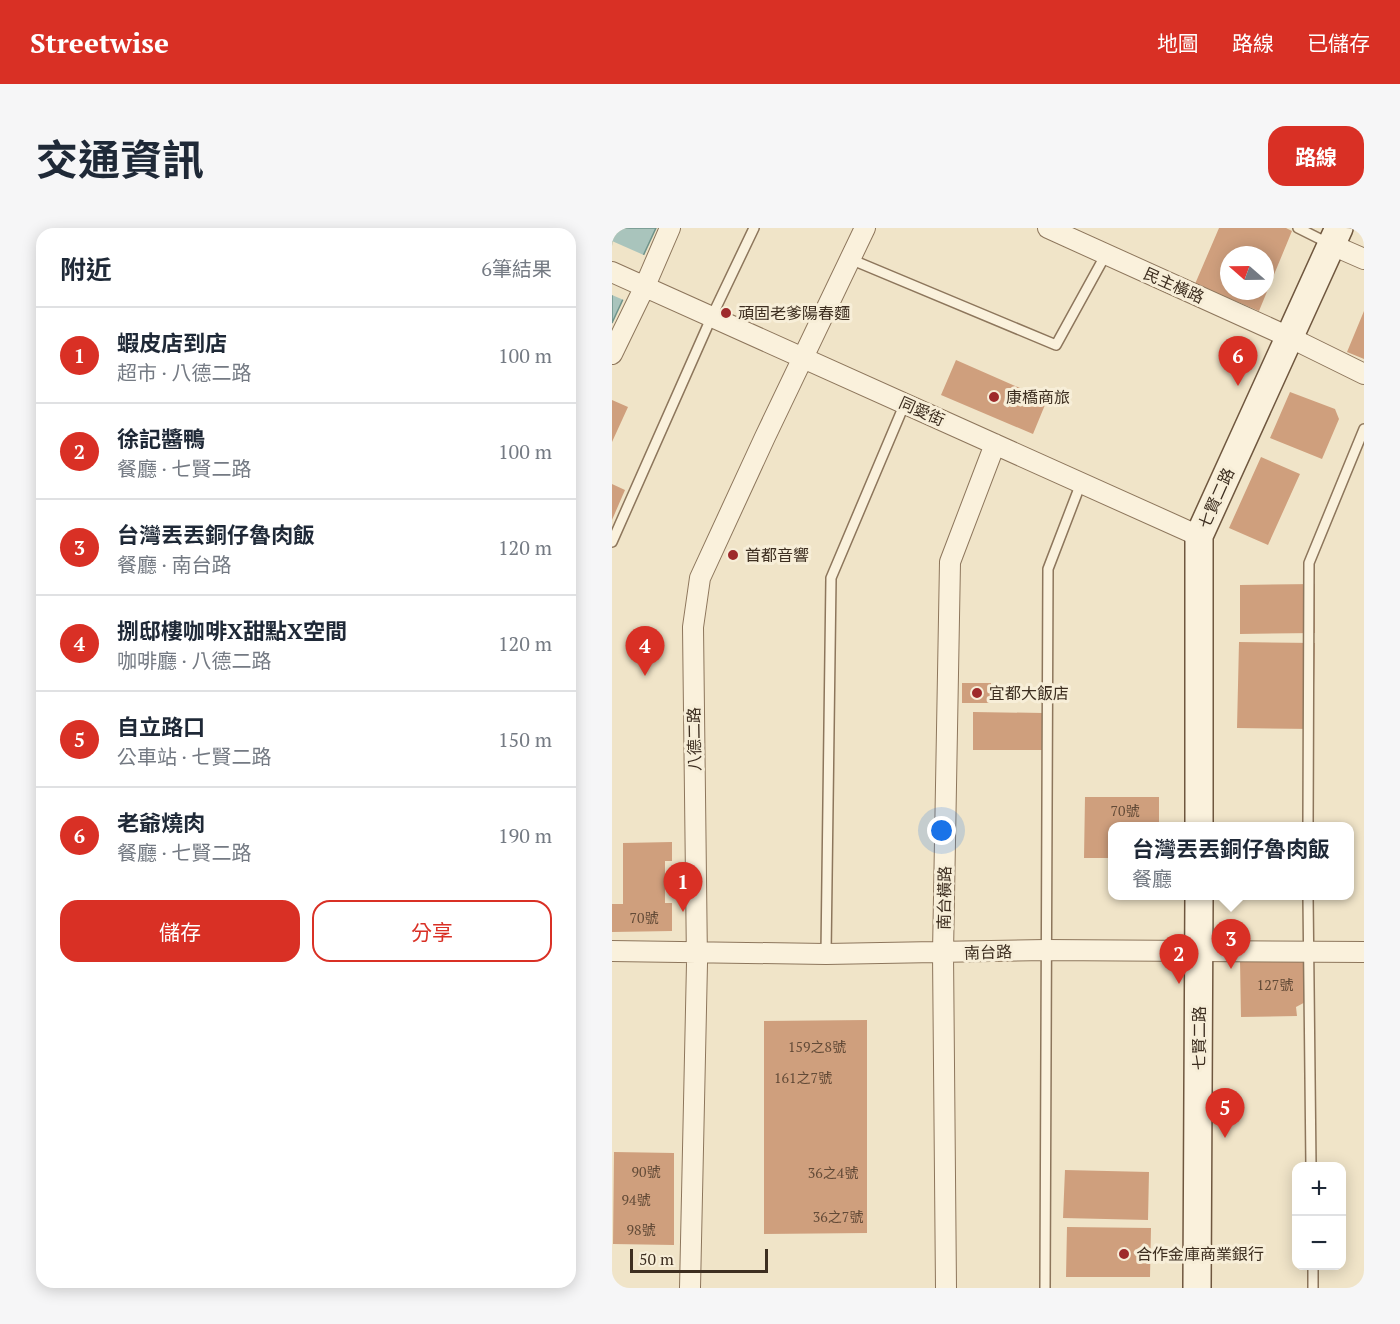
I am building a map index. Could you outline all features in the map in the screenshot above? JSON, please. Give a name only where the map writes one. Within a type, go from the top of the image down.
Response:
[{"type":"street","points":[[612,354],[670,228]]},
{"type":"street","name":"八德二路","points":[[690,1288],[697,953],[693,627],[700,578],[865,228]]},
{"type":"street","name":"民主橫路","points":[[1048,228],[1289,337],[1364,374]]},
{"type":"street","points":[[1336,236],[1364,259]]},
{"type":"street","name":"七賢二路","points":[[1199,822],[1199,536],[1336,236]]},
{"type":"street","name":"同愛街","points":[[612,272],[1199,536]]},
{"type":"street","name":"南台橫路","points":[[946,1288],[943,953],[950,562],[995,444]]},
{"type":"street","name":"七賢二路","points":[[1197,1288],[1199,900]]},
{"type":"street","name":"南台路","points":[[612,951],[826,954],[1046,950],[1364,952]]},
{"type":"lane","points":[[612,542],[712,316],[754,228]]},
{"type":"lane","points":[[1298,228],[1336,236]]},
{"type":"lane","points":[[850,259],[1056,345],[1106,254]]},
{"type":"lane","points":[[826,954],[831,578],[905,403]]},
{"type":"lane","points":[[1308,822],[1310,563],[1364,429]]},
{"type":"lane","points":[[1045,1288],[1048,569],[1081,483]]},
{"type":"lane","points":[[1308,900],[1311,1162]]},
{"type":"lane","points":[[1312,1270],[1313,1288]]},
{"type":"water","points":[[612,228],[656,228],[612,323]]},
{"type":"pier","points":[[612,241],[646,256],[626,301],[612,295]]},
{"type":"building","points":[[1219,228],[1286,228],[1292,231],[1274,275],[1274,246],[1220,246],[1220,295],[1195,284]]},
{"type":"building","points":[[1233,300],[1264,300],[1259,311]]},
{"type":"building","points":[[1364,311],[1364,359],[1347,352]]},
{"type":"building","name":"康橋商旅","points":[[956,360],[1047,400],[1033,434],[941,395]]},
{"type":"building","points":[[1290,392],[1335,409],[1339,419],[1322,459],[1270,438]]},
{"type":"building","points":[[612,400],[628,407],[612,442]]},
{"type":"building","points":[[1261,457],[1300,474],[1268,545],[1229,528]]},
{"type":"building","points":[[612,484],[625,490],[612,520]]},
{"type":"building","points":[[1315,584],[1315,633],[1240,634],[1240,585]]},
{"type":"building","points":[[1239,642],[1315,643],[1313,729],[1237,728]]},
{"type":"building","name":"宜都大飯店","points":[[962,683],[991,683],[991,703],[962,703]]},
{"type":"building","points":[[973,712],[1043,713],[1043,750],[973,750]]},
{"type":"building","points":[[1085,797],[1159,797],[1159,822],[1108,822],[1108,858],[1084,858]]},
{"type":"building","points":[[672,842],[672,861],[665,861],[665,903],[672,903],[672,931],[612,932],[612,904],[623,904],[623,843]]},
{"type":"building","points":[[1309,959],[1311,999],[1296,1007],[1297,1016],[1241,1017],[1240,960]]},
{"type":"building","points":[[867,1020],[867,1233],[764,1234],[764,1021]]},
{"type":"building","points":[[614,1152],[674,1153],[674,1245],[613,1244]]},
{"type":"building","points":[[1065,1170],[1149,1172],[1148,1220],[1063,1218]]},
{"type":"building","points":[[1067,1227],[1151,1228],[1150,1277],[1066,1277]]},
{"type":"place","name":"頑固老爹陽春麵","points":[[726,313]]},
{"type":"place","name":"老爺燒肉","points":[[1238,386]]},
{"type":"place","name":"康橋商旅","points":[[994,397]]},
{"type":"place","name":"首都音響","points":[[733,555]]},
{"type":"place","name":"捌邸樓咖啡X甜點X空間","points":[[645,676]]},
{"type":"place","name":"宜都大飯店","points":[[977,693]]},
{"type":"place","name":"蝦皮店到店","points":[[683,912]]},
{"type":"place","name":"台灣丟丟銅仔魯肉飯","points":[[1231,969]]},
{"type":"place","name":"徐記醬鴨","points":[[1179,984]]},
{"type":"place","name":"自立路口","points":[[1225,1138]]},
{"type":"place","name":"合作金庫商業銀行","points":[[1124,1254]]}]
